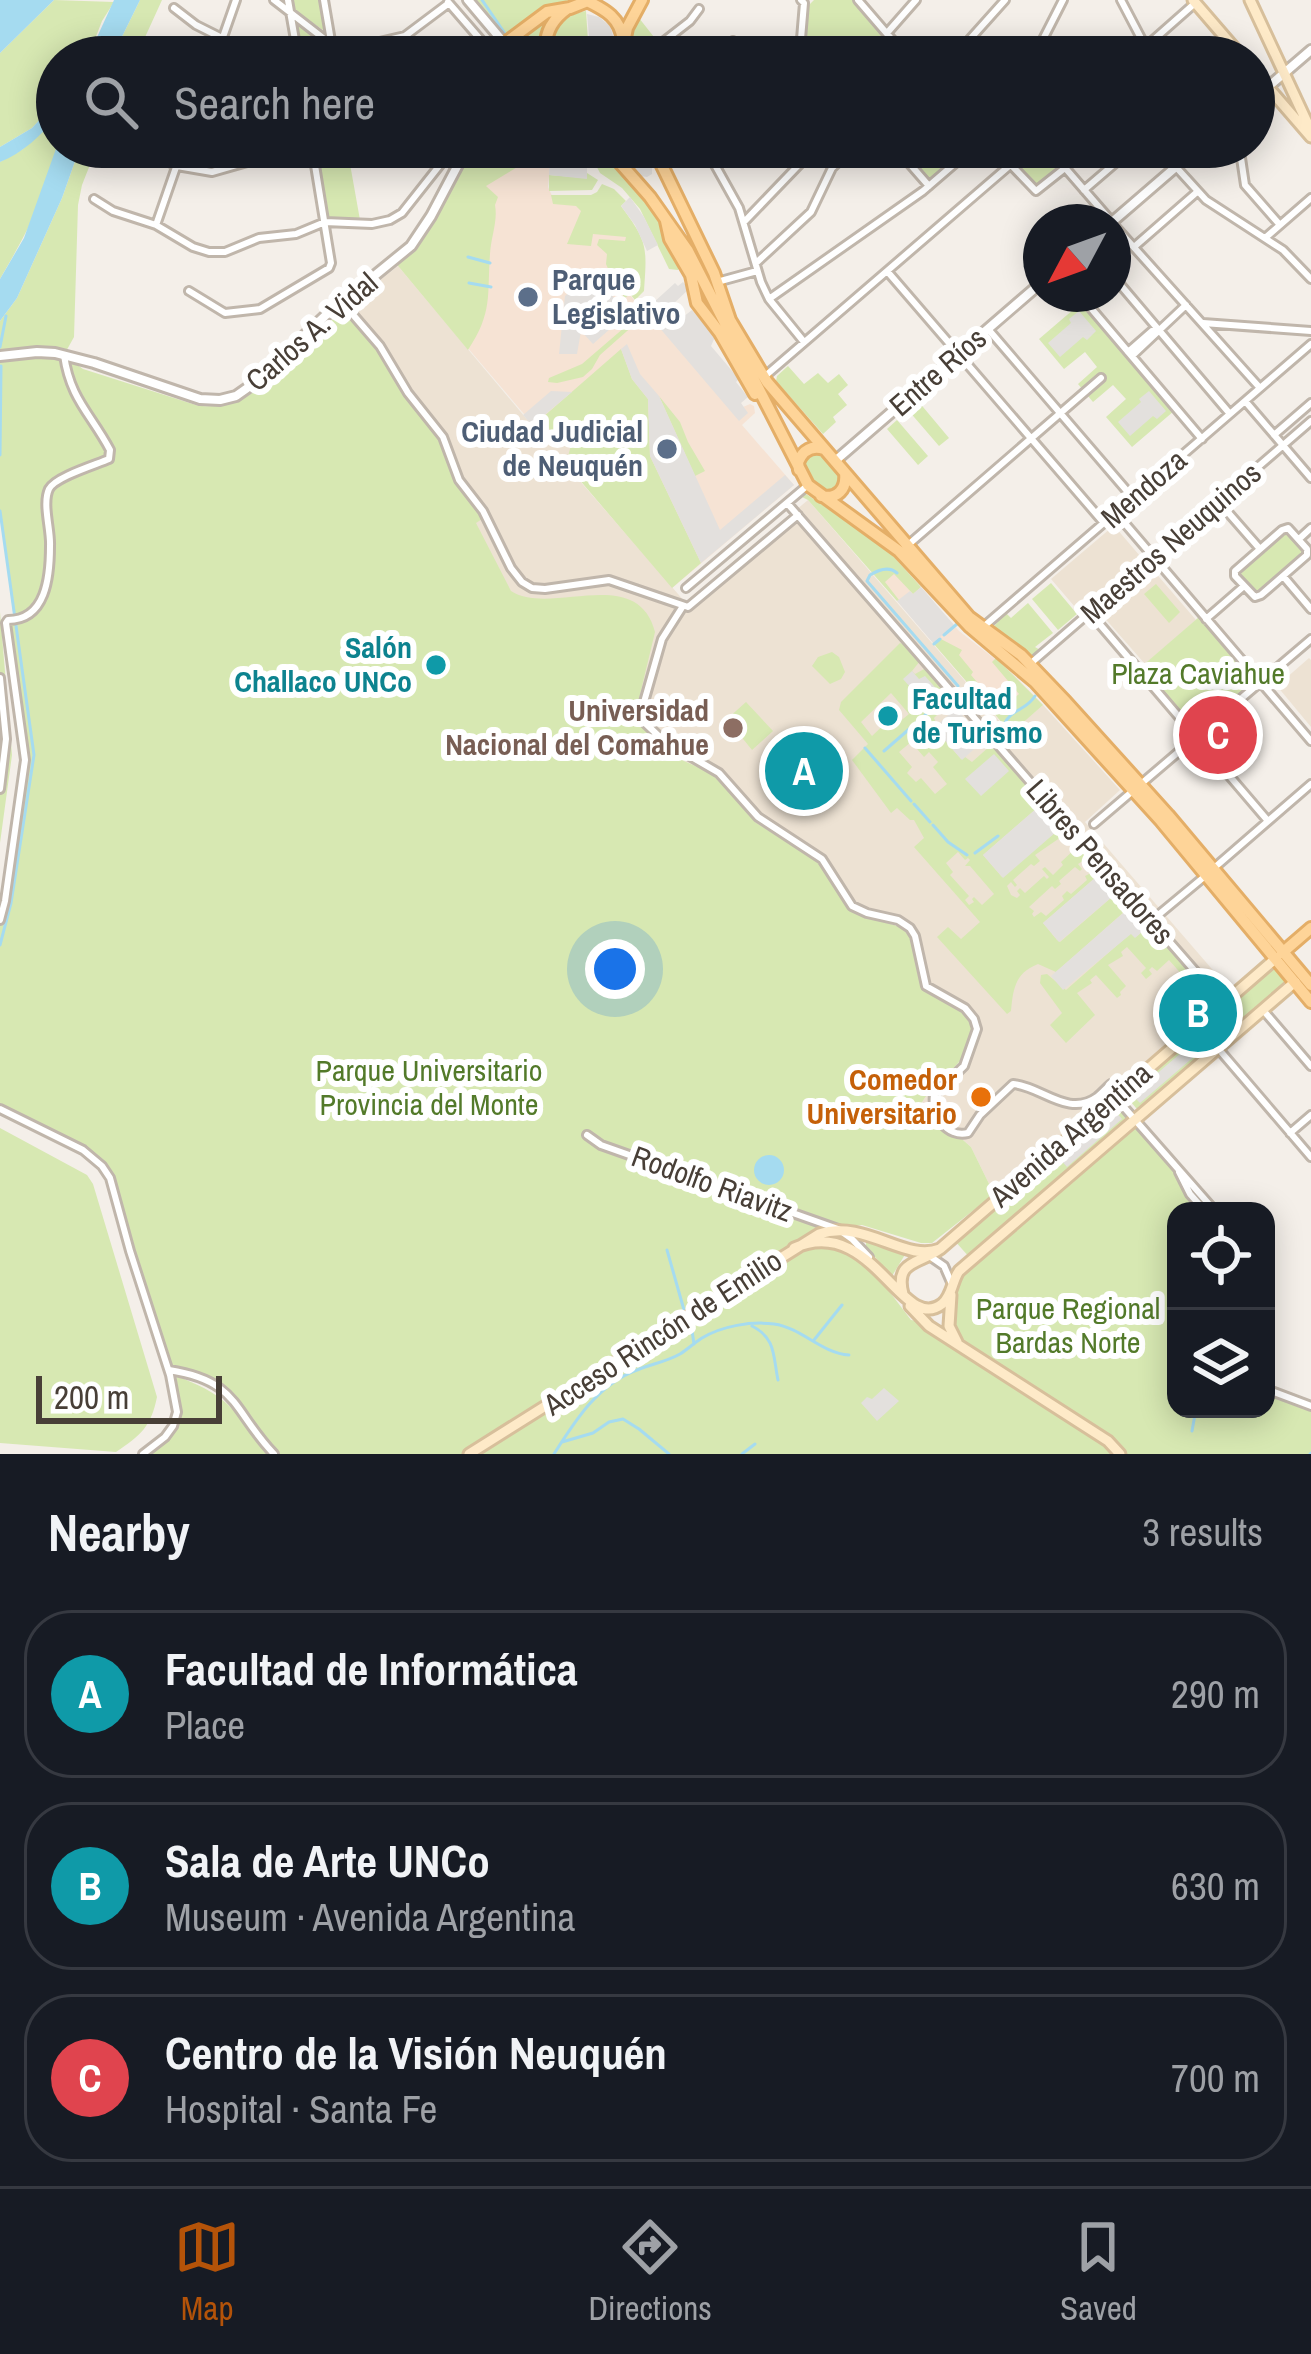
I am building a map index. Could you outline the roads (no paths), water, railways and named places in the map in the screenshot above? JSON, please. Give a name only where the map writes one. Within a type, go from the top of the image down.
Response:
[{"type":"main road","points":[[525,36],[547,12],[588,0],[616,20],[622,36]]},
{"type":"main road","points":[[626,36],[642,0]]},
{"type":"main road","points":[[1250,0],[1267,36]]},
{"type":"main road","points":[[1196,1],[1225,36]]},
{"type":"main road","points":[[548,36],[556,19],[570,8]]},
{"type":"main road","points":[[1275,52],[1311,134]]},
{"type":"main road","points":[[1275,95],[1311,134]]},
{"type":"main road","points":[[624,168],[665,218],[704,279],[808,485],[899,551],[1035,682],[1136,789]]},
{"type":"main road","points":[[637,182],[652,183],[662,168]]},
{"type":"main road","points":[[663,168],[734,326],[764,377],[980,630],[1030,664],[1279,955],[1305,978],[1311,1002]]},
{"type":"main road","points":[[799,471],[804,452],[815,448],[835,461],[846,482],[840,493],[821,496]]},
{"type":"main road","name":"Avenida Argentina","points":[[929,1252],[1311,928]]},
{"type":"main road","name":"Avenida Argentina","points":[[951,1288],[959,1271],[1305,978]]},
{"type":"main road","name":"Rodolfo Riavitz","points":[[838,1229],[929,1252]]},
{"type":"main road","name":"Acceso Rincón de Emilio","points":[[470,1454],[794,1248],[838,1229]]},
{"type":"main road","name":"Acceso Rincón de Emilio","points":[[794,1248],[814,1241],[836,1243],[879,1269]]},
{"type":"main road","points":[[929,1252],[904,1271],[900,1285],[906,1300],[920,1309],[934,1308],[946,1300],[951,1288]]},
{"type":"main road","points":[[879,1269],[922,1321],[1120,1454]]},
{"type":"main road","points":[[951,1288],[950,1330],[960,1346]]},
{"type":"street","points":[[223,36],[236,0]]},
{"type":"street","points":[[274,0],[322,36]]},
{"type":"street","points":[[288,0],[294,36]]},
{"type":"street","points":[[324,0],[331,36]]},
{"type":"street","points":[[468,0],[497,36]]},
{"type":"street","points":[[858,0],[887,34],[916,0]]},
{"type":"street","points":[[973,36],[1005,0]]},
{"type":"street","points":[[1045,36],[1063,0]]},
{"type":"street","points":[[1121,0],[1141,36]]},
{"type":"street","points":[[800,36],[804,1]]},
{"type":"street","points":[[1157,36],[1196,1]]},
{"type":"street","points":[[406,36],[448,2],[475,36]]},
{"type":"street","points":[[174,8],[218,36]]},
{"type":"street","points":[[673,36],[699,9]]},
{"type":"street","points":[[1275,81],[1311,50]]},
{"type":"street","points":[[156,225],[176,168]]},
{"type":"street","points":[[191,168],[219,172],[231,168]]},
{"type":"street","points":[[189,291],[225,314],[268,306],[329,268],[316,168]]},
{"type":"street","points":[[94,199],[113,211],[156,225],[193,248],[218,253],[325,222],[372,224],[397,217],[437,168]]},
{"type":"street","name":"Carlos A. Vidal","points":[[0,356],[64,355],[200,399],[239,394],[411,246],[456,168]]},
{"type":"street","points":[[716,168],[744,222],[769,299],[804,342]]},
{"type":"street","points":[[744,222],[797,168]]},
{"type":"street","points":[[717,282],[756,267],[811,212],[832,168]]},
{"type":"street","points":[[913,168],[929,186]]},
{"type":"street","points":[[769,299],[950,168]]},
{"type":"street","points":[[764,377],[1007,168]]},
{"type":"street","points":[[1014,168],[1036,191],[1065,168],[1096,204]]},
{"type":"street","points":[[1084,190],[1110,168]]},
{"type":"street","points":[[1131,205],[1174,168]]},
{"type":"street","points":[[1178,168],[1206,200],[1286,252],[1311,279]]},
{"type":"street","points":[[1242,168],[1245,185],[1280,225]]},
{"type":"street","points":[[1134,247],[1198,191]]},
{"type":"street","points":[[1265,238],[1311,198]]},
{"type":"street","points":[[1131,244],[1260,388]]},
{"type":"street","points":[[886,272],[1104,523]]},
{"type":"street","points":[[1131,297],[1230,414]]},
{"type":"street","name":"Entre Ríos","points":[[835,461],[1023,299]]},
{"type":"street","points":[[342,302],[380,346],[408,393],[439,431],[459,480],[526,586],[545,590],[609,580],[688,607],[798,515]]},
{"type":"street","points":[[1130,354],[1186,304]]},
{"type":"street","points":[[1094,312],[1202,439]]},
{"type":"street","points":[[1202,322],[1311,332]]},
{"type":"street","points":[[988,329],[1133,498]]},
{"type":"street","name":"Mendoza","points":[[980,630],[1311,344]]},
{"type":"street","points":[[0,920],[25,760],[6,627],[36,611],[45,588],[50,548],[47,494],[53,483],[109,459],[110,450],[76,399],[64,355]]},
{"type":"street","points":[[908,545],[1101,378]]},
{"type":"street","points":[[1245,401],[1311,478]]},
{"type":"street","name":"Maestros Neuquinos","points":[[1274,435],[1311,403]]},
{"type":"street","name":"Maestros Neuquinos","points":[[1030,664],[1311,421]]},
{"type":"street","points":[[686,588],[808,485]]},
{"type":"street","name":"Libres Pensadores","points":[[787,502],[1224,1004]]},
{"type":"street","points":[[1219,502],[1260,549]]},
{"type":"street","points":[[1116,513],[1311,741]]},
{"type":"street","points":[[1285,528],[1299,539],[1307,555],[1258,597],[1235,576],[1235,571],[1285,528]]},
{"type":"street","points":[[1299,539],[1311,528]]},
{"type":"street","points":[[1283,576],[1311,609]]},
{"type":"street","points":[[1206,619],[1244,586]]},
{"type":"street","points":[[682,606],[662,639],[643,704],[644,723],[664,741],[719,773],[758,817],[822,859],[852,906],[898,920],[913,932],[926,986],[965,1008],[976,1024],[967,1061],[933,1099],[934,1110],[948,1129],[960,1135],[968,1132],[1013,1084],[1072,1105],[1092,1100],[1117,1084],[1135,1119],[1207,1202]]},
{"type":"street","points":[[1090,613],[1268,821]]},
{"type":"street","points":[[1094,824],[1311,639]]},
{"type":"street","points":[[0,677],[6,740],[0,789]]},
{"type":"street","points":[[1151,921],[1311,784]]},
{"type":"street","points":[[1263,1010],[1311,1066]]},
{"type":"street","points":[[1198,1025],[1311,1157]]},
{"type":"street","points":[[0,1109],[83,1150],[102,1166],[116,1195],[169,1370],[177,1412],[164,1437],[143,1454]]},
{"type":"street","points":[[1290,1133],[1311,1115]]},
{"type":"street","name":"Rodolfo Riavitz","points":[[587,1135],[601,1145],[838,1229]]},
{"type":"street","points":[[1170,1160],[1197,1202]]},
{"type":"street","points":[[794,1248],[814,1232],[812,1220]]},
{"type":"street","points":[[857,1236],[879,1269]]},
{"type":"street","points":[[929,1252],[946,1269],[951,1288]]},
{"type":"street","points":[[169,1370],[208,1380],[224,1390],[274,1454]]},
{"type":"street","points":[[1275,1392],[1311,1406]]},
{"type":"water","points":[[0,0],[54,0],[0,53]]},
{"type":"water","points":[[114,0],[140,0],[122,36],[98,36]]},
{"type":"water","points":[[36,124],[36,138],[0,162],[0,147]]},
{"type":"water","points":[[49,168],[73,168],[17,298],[0,321],[0,279],[24,238]]},
{"type":"water","points":[[769,1155],[780,1159],[784,1170],[780,1181],[769,1185],[758,1181],[754,1170],[758,1159]]},
{"type":"waterway","points":[[482,0],[506,35]]},
{"type":"waterway","points":[[468,257],[490,263]]},
{"type":"waterway","points":[[469,283],[491,287]]},
{"type":"waterway","points":[[0,347],[6,316]]},
{"type":"waterway","points":[[0,455],[1,366]]},
{"type":"waterway","points":[[0,511],[34,755],[0,945]]},
{"type":"waterway","points":[[897,573],[880,570],[867,581],[958,686]]},
{"type":"waterway","points":[[944,635],[957,624]]},
{"type":"waterway","points":[[934,644],[940,639]]},
{"type":"waterway","points":[[1004,725],[1035,696]]},
{"type":"waterway","points":[[925,715],[943,699]]},
{"type":"waterway","points":[[884,751],[923,717]]},
{"type":"waterway","points":[[865,748],[911,801]]},
{"type":"waterway","points":[[914,804],[930,822]]},
{"type":"waterway","points":[[933,825],[967,855]]},
{"type":"waterway","points":[[975,853],[998,836]]},
{"type":"waterway","points":[[667,1250],[684,1310]]},
{"type":"waterway","points":[[814,1340],[842,1305]]},
{"type":"waterway","points":[[691,1324],[694,1344]]},
{"type":"waterway","points":[[554,1454],[579,1417],[611,1384],[675,1357],[718,1330],[774,1324],[849,1355]]},
{"type":"waterway","points":[[752,1326],[769,1342],[778,1380]]},
{"type":"waterway","points":[[1192,1431],[1194,1418]]},
{"type":"waterway","points":[[562,1442],[623,1419],[669,1454]]},
{"type":"waterway","points":[[742,1454],[755,1444]]},
{"type":"place","name":"Parque Legislativo","points":[[528,297]]},
{"type":"place","name":"Ciudad Judicial de Neuquén","points":[[667,449]]},
{"type":"place","name":"Salón Challaco UNCo","points":[[436,665]]},
{"type":"place","name":"Facultad de Turismo","points":[[888,716]]},
{"type":"place","name":"Universidad Nacional del Comahue","points":[[733,728]]},
{"type":"place","name":"Centro de la Visión Neuquén","points":[[1218,735]]},
{"type":"place","name":"Facultad de Informática","points":[[804,771]]},
{"type":"place","name":"Sala de Arte UNCo","points":[[1198,1013]]},
{"type":"place","name":"Comedor Universitario","points":[[981,1097]]},
{"type":"park label","name":"Plaza Caviahue","points":[[1198,674]]},
{"type":"park label","name":"Parque Universitario Provincia del Monte","points":[[429,1088]]},
{"type":"park label","name":"Parque Regional Bardas Norte","points":[[1068,1326]]}]
